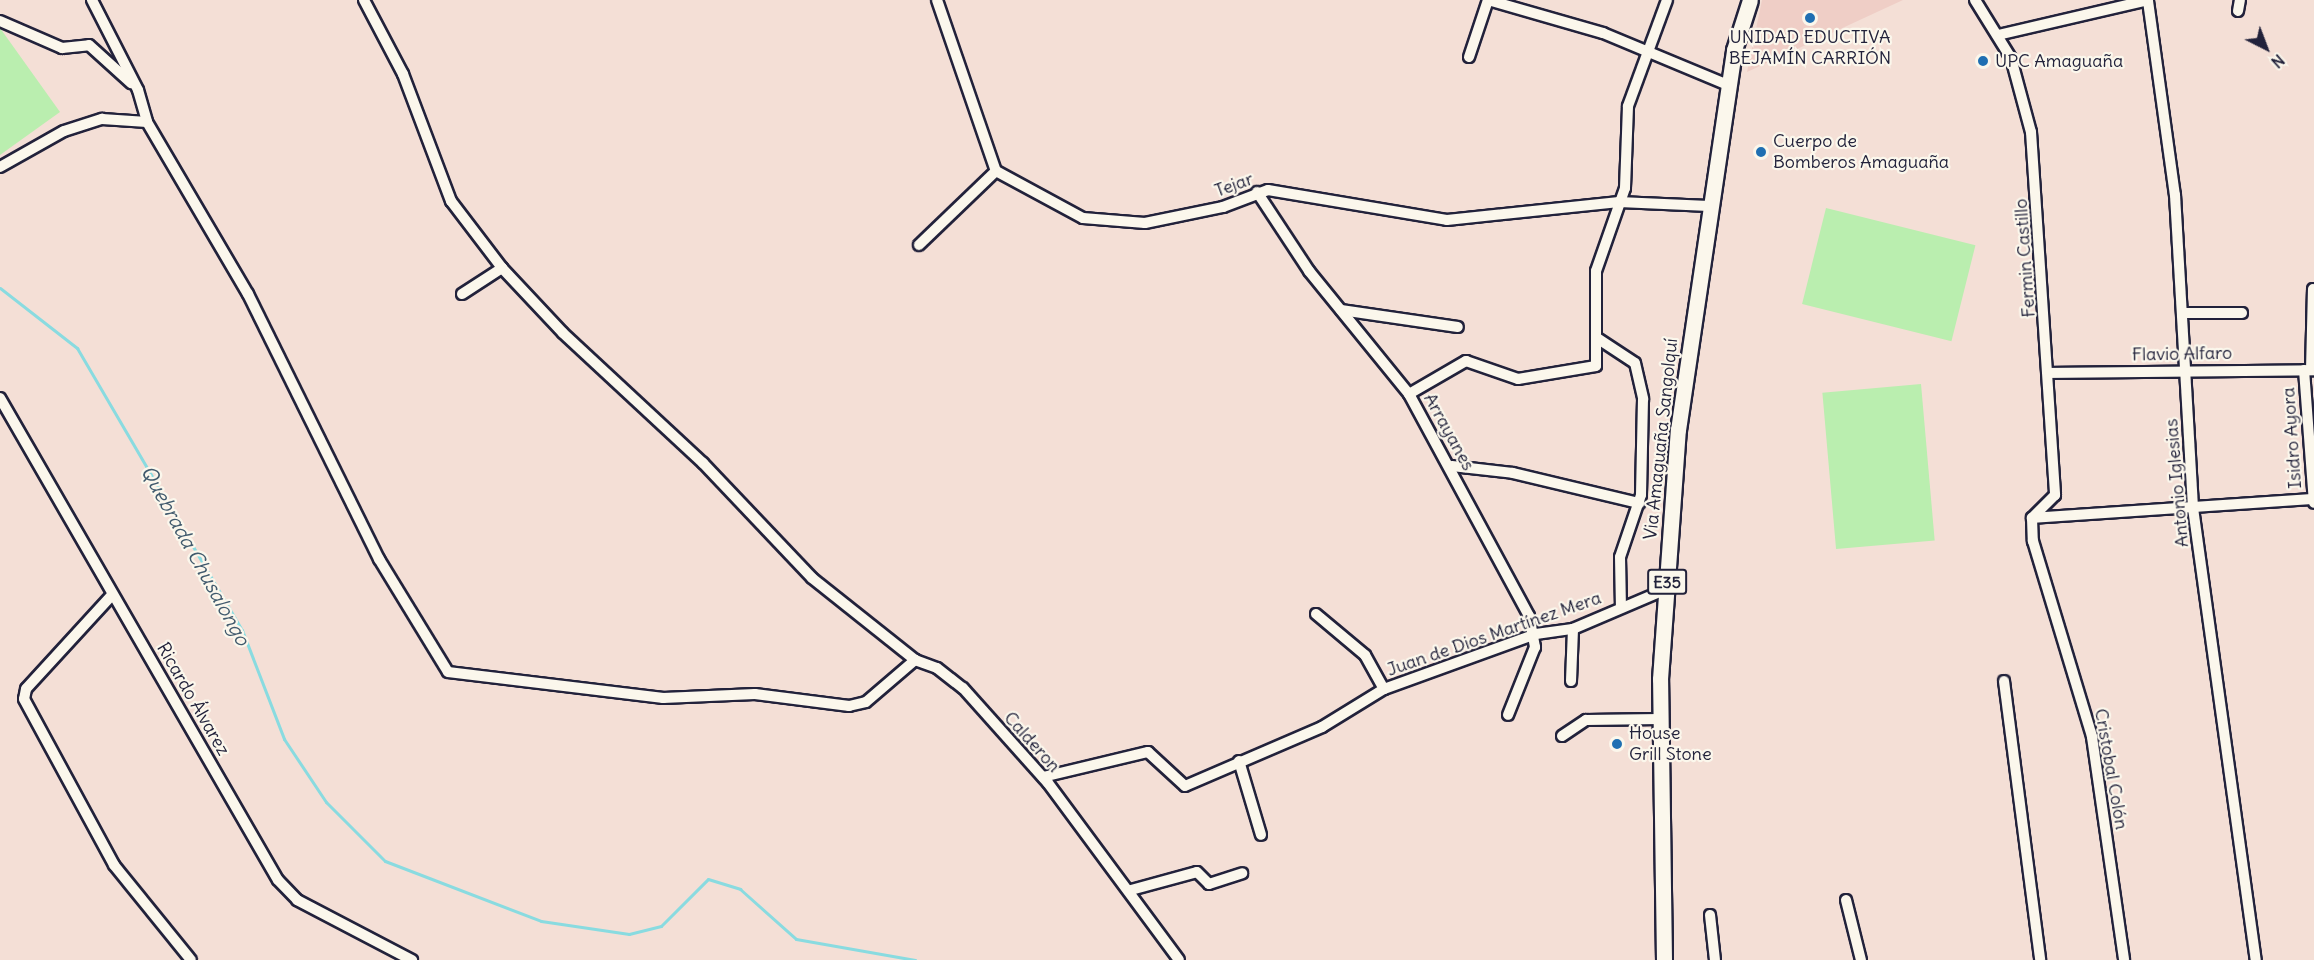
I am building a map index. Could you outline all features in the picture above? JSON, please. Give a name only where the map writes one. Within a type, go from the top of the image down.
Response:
[{"type":"highway","name":"Via Amaguaña Sangolquí","points":[[1664,960],[1660,719],[1678,430],[1728,84],[1750,0]]},
{"type":"street","points":[[92,0],[138,90],[147,122],[248,294],[379,559],[448,672],[663,698],[755,694],[849,706],[866,702],[915,660]]},
{"type":"street","name":"Calderon","points":[[364,0],[403,74],[451,201],[502,268],[563,333],[678,438],[812,578],[915,660],[963,688],[1043,777],[1131,890],[1179,960]]},
{"type":"street","points":[[919,245],[996,171],[937,0]]},
{"type":"street","points":[[1468,57],[1488,0],[1604,33],[1649,55],[1728,84]]},
{"type":"street","points":[[1409,394],[1466,361],[1518,380],[1590,369],[1598,359],[1596,271],[1627,180],[1628,106],[1649,55],[1667,0]]},
{"type":"street","name":"Fermin Castillo","points":[[1975,0],[1998,35],[2029,113],[2049,373],[2056,515]]},
{"type":"street","points":[[1998,35],[2148,0]]},
{"type":"street","name":"Antonio Iglesias","points":[[2148,0],[2175,195],[2193,508],[2256,960]]},
{"type":"street","points":[[0,21],[62,48],[90,45],[138,90]]},
{"type":"street","points":[[0,167],[64,132],[102,119],[147,122]]},
{"type":"street","name":"Tejar","points":[[996,171],[1083,218],[1122,224],[1223,207],[1257,192],[1298,193],[1447,220],[1619,202],[1709,206]]},
{"type":"street","name":"Arrayanes","points":[[1257,192],[1341,310],[1409,394],[1452,466],[1536,634]]},
{"type":"street","points":[[462,294],[502,268]]},
{"type":"street","name":"Isidro Ayora","points":[[2313,289],[2310,370],[2314,500]]},
{"type":"street","points":[[1341,310],[1458,327]]},
{"type":"street","points":[[2183,313],[2242,314]]},
{"type":"street","points":[[1597,338],[1637,368],[1645,440],[1639,503],[1620,557],[1621,607]]},
{"type":"street","name":"Flavio Alfaro","points":[[2049,373],[2310,370]]},
{"type":"street","name":"Ricardo Álvarez","points":[[0,398],[278,880],[297,900],[412,960]]},
{"type":"street","points":[[1452,466],[1512,473],[1639,503]]},
{"type":"street","points":[[2032,518],[2055,495]]},
{"type":"street","points":[[2032,518],[2314,500]]},
{"type":"street","name":"Cristobal Colón","points":[[2032,518],[2033,541],[2092,737],[2124,960]]},
{"type":"street","name":"Juan de Dios Martínez Mera","points":[[1043,777],[1148,752],[1182,786],[1322,727],[1384,689],[1536,634],[1573,629],[1667,589]]},
{"type":"street","points":[[112,595],[26,689],[24,699],[114,865],[191,960]]},
{"type":"street","points":[[1316,614],[1365,655],[1384,689]]},
{"type":"street","points":[[1571,681],[1573,629]]},
{"type":"street","points":[[1508,715],[1536,634]]},
{"type":"street","points":[[2004,681],[2040,960]]},
{"type":"street","points":[[1562,736],[1586,720],[1660,719]]},
{"type":"street","points":[[1239,761],[1262,835]]},
{"type":"street","points":[[1131,890],[1197,872],[1209,884],[1242,873]]},
{"type":"street","points":[[1846,900],[1861,960]]},
{"type":"street","points":[[1710,915],[1715,960]]},
{"type":"shaded area","name":"UNIDAD EDUCTIVA BEJAMÍN CARRIÓN","points":[[1762,0],[1903,0],[1747,72]]},
{"type":"green space","points":[[0,28],[60,112],[0,155]]},
{"type":"green space","points":[[1826,208],[1975,245],[1951,341],[1802,304]]},
{"type":"green space","points":[[1921,384],[1935,540],[1836,549],[1822,393]]},
{"type":"waterway","name":"Quebrada Chusalongo","points":[[0,288],[77,348],[242,630],[284,739],[326,802],[385,861],[541,921],[629,934],[661,926],[708,879],[740,889],[796,939],[915,960]]},
{"type":"place","name":"UNIDAD EDUCTIVA BEJAMÍN CARRIÓN","points":[[1810,18]]},
{"type":"place","name":"UPC Amaguaña","points":[[1983,61]]},
{"type":"place","name":"Cuerpo de Bomberos Amaguaña","points":[[1761,152]]},
{"type":"place","name":"House Grill Stone","points":[[1617,744]]}]
